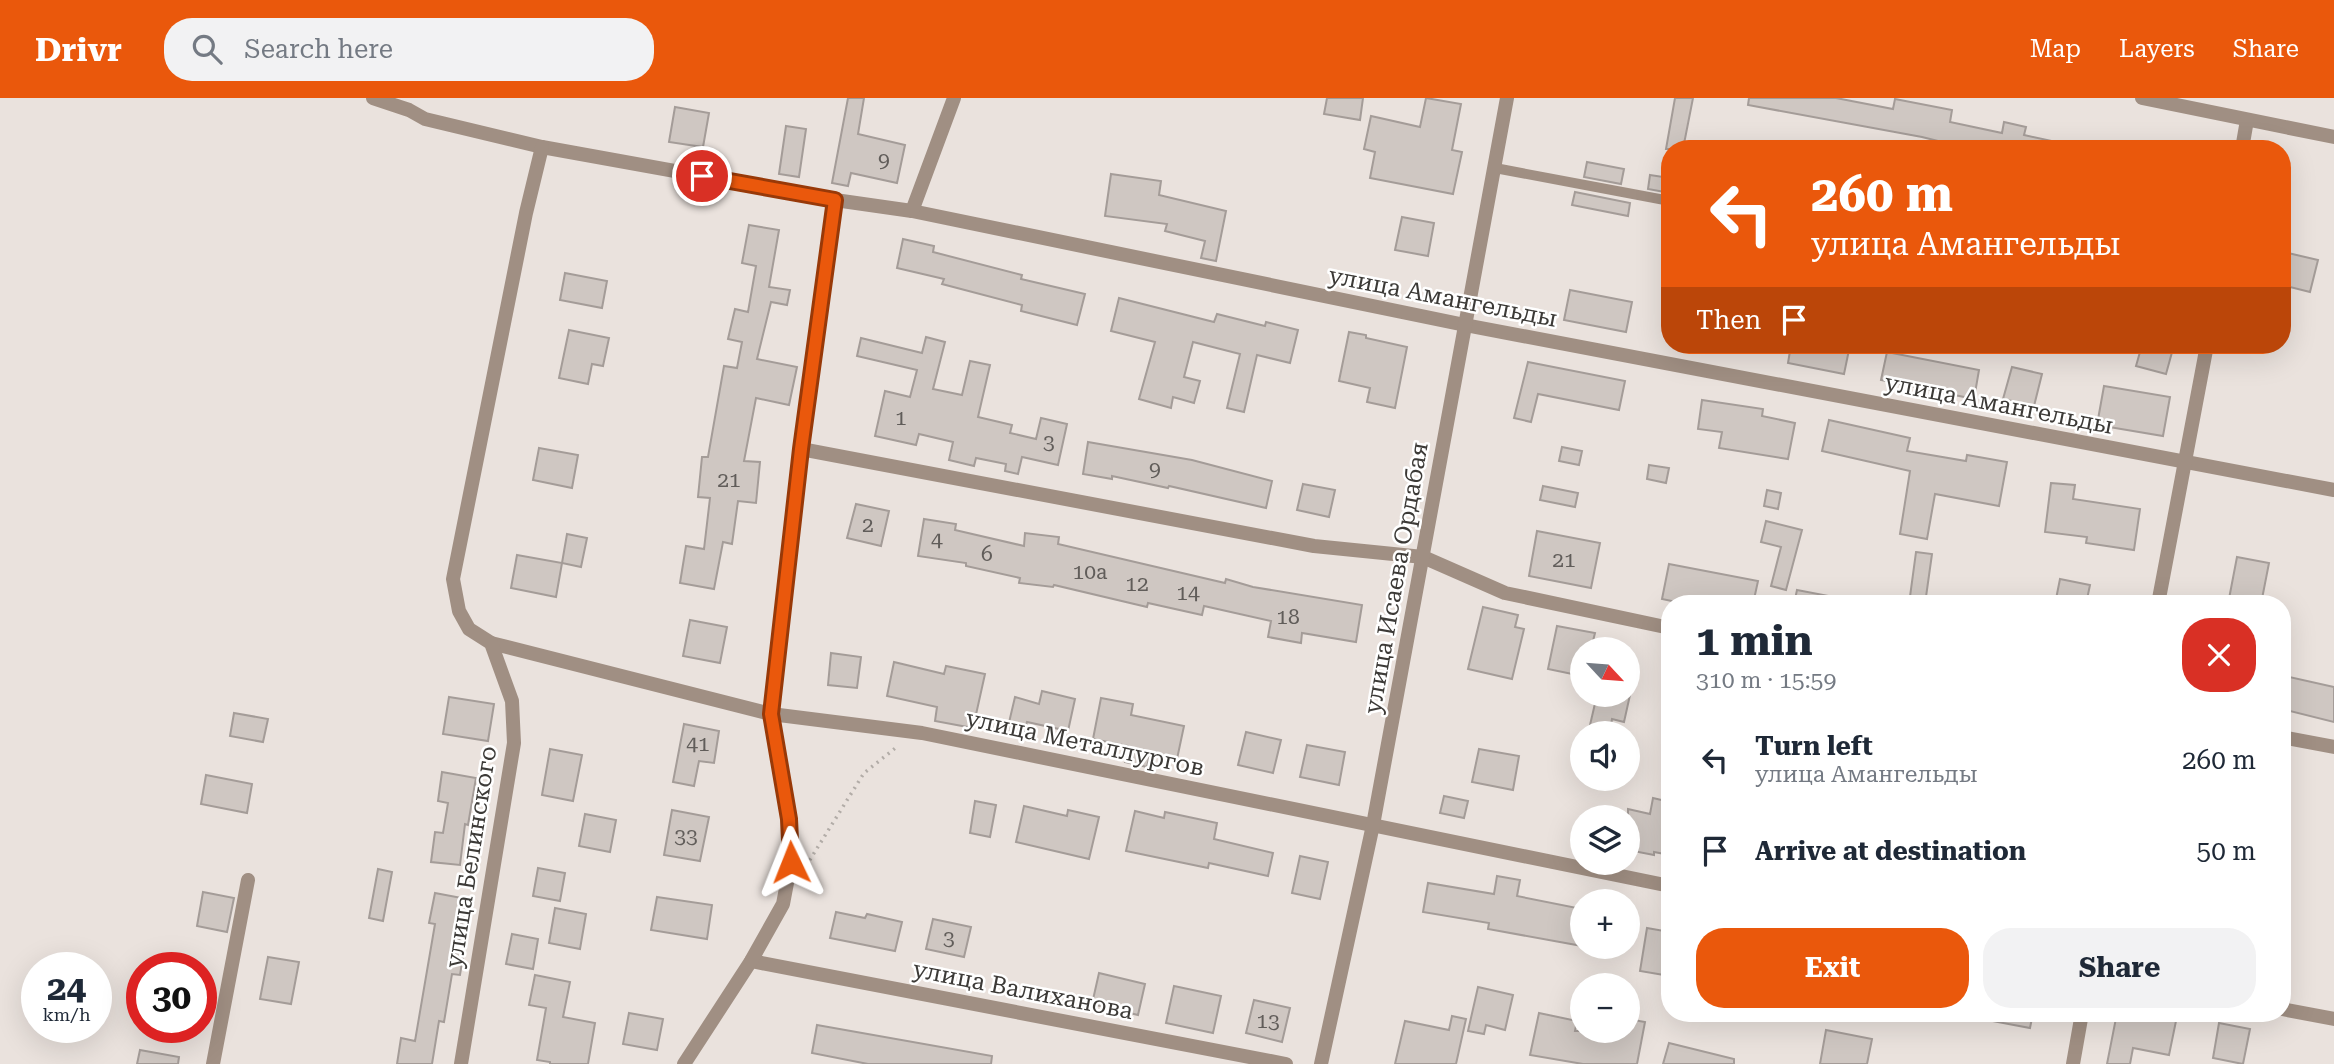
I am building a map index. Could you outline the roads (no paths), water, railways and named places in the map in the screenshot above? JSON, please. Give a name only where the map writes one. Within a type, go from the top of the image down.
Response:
[{"type":"street","name":"улица Амангельды","points":[[373,98],[425,118],[542,147],[835,200],[912,211],[1465,325],[2334,490]]},
{"type":"street","points":[[912,211],[954,98]]},
{"type":"street","name":"улица Исаева Ордабая","points":[[1321,1064],[1373,825],[1507,98]]},
{"type":"street","points":[[2142,98],[2334,137]]},
{"type":"street","points":[[2244,140],[2247,120]]},
{"type":"street","points":[[491,643],[469,629],[459,611],[453,579],[526,213],[542,147]]},
{"type":"street","points":[[684,1064],[751,961],[783,904],[791,862],[789,819],[771,714],[801,449],[835,200]]},
{"type":"street","points":[[2160,595],[2205,354]]},
{"type":"street","points":[[801,449],[1314,546],[1423,557],[1505,593],[1661,626]]},
{"type":"street","name":"улица Белинского","points":[[461,1064],[514,743],[512,701],[491,643]]},
{"type":"street","name":"улица Металлургов","points":[[491,643],[771,714],[922,733],[1661,884]]},
{"type":"street","points":[[2291,739],[2334,747]]},
{"type":"street","points":[[213,1064],[248,880]]},
{"type":"street","name":"улица Валиханова","points":[[751,961],[1286,1064]]},
{"type":"street","points":[[2291,1011],[2334,1019]]},
{"type":"street","points":[[2073,1064],[2080,1022]]},
{"type":"lane","points":[[1495,168],[1661,199]]}]
